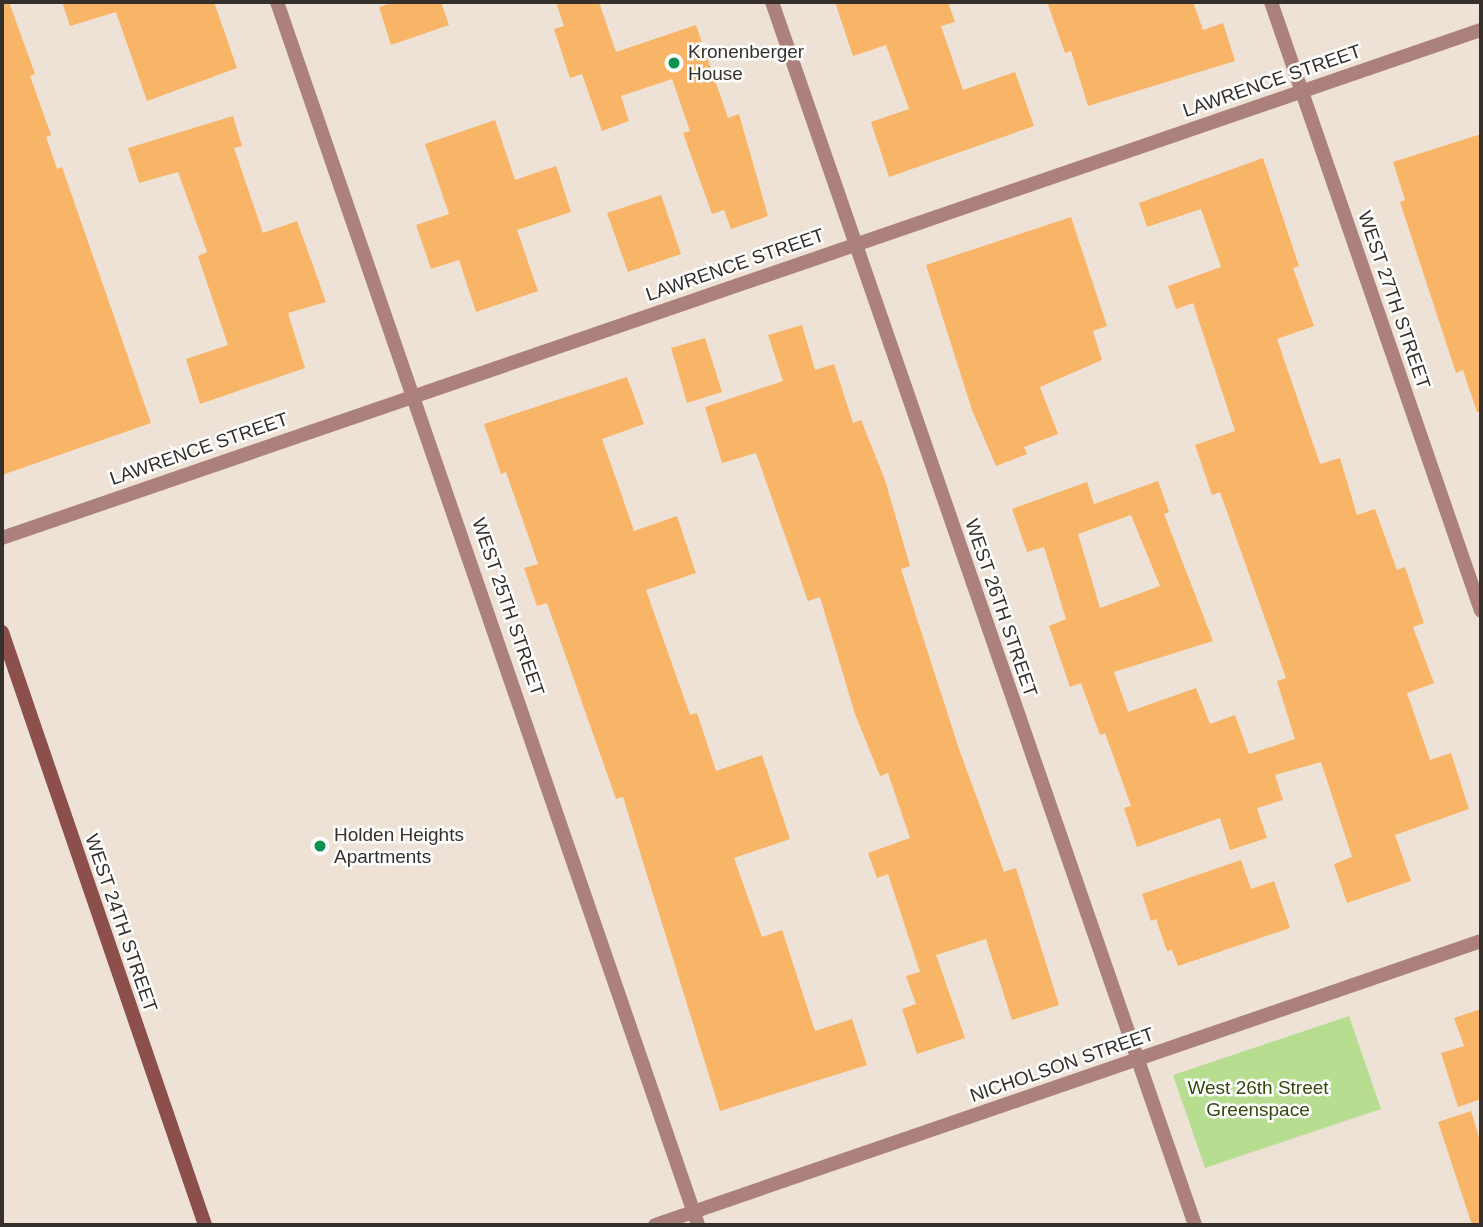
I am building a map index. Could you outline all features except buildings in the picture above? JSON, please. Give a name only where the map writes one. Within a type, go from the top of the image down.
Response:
[{"type":"street","name":"WEST 25TH STREET","points":[[277,2],[696,1219]]},
{"type":"street","name":"WEST 26TH STREET","points":[[772,2],[1195,1225]]},
{"type":"street","name":"WEST 27TH STREET","points":[[1271,2],[1481,611]]},
{"type":"street","name":"LAWRENCE STREET","points":[[2,538],[1481,30]]},
{"type":"street","name":"WEST 24TH STREET","points":[[2,632],[205,1225]]},
{"type":"street","name":"NICHOLSON STREET","points":[[655,1225],[696,1219],[1136,1060],[1481,942]]},
{"type":"green space","name":"West 26th Street Greenspace","points":[[1349,1016],[1381,1109],[1205,1168],[1173,1075]]},
{"type":"place","name":"Kronenberger House","points":[[674,63]]},
{"type":"place","name":"Holden Heights Apartments","points":[[320,846]]}]
